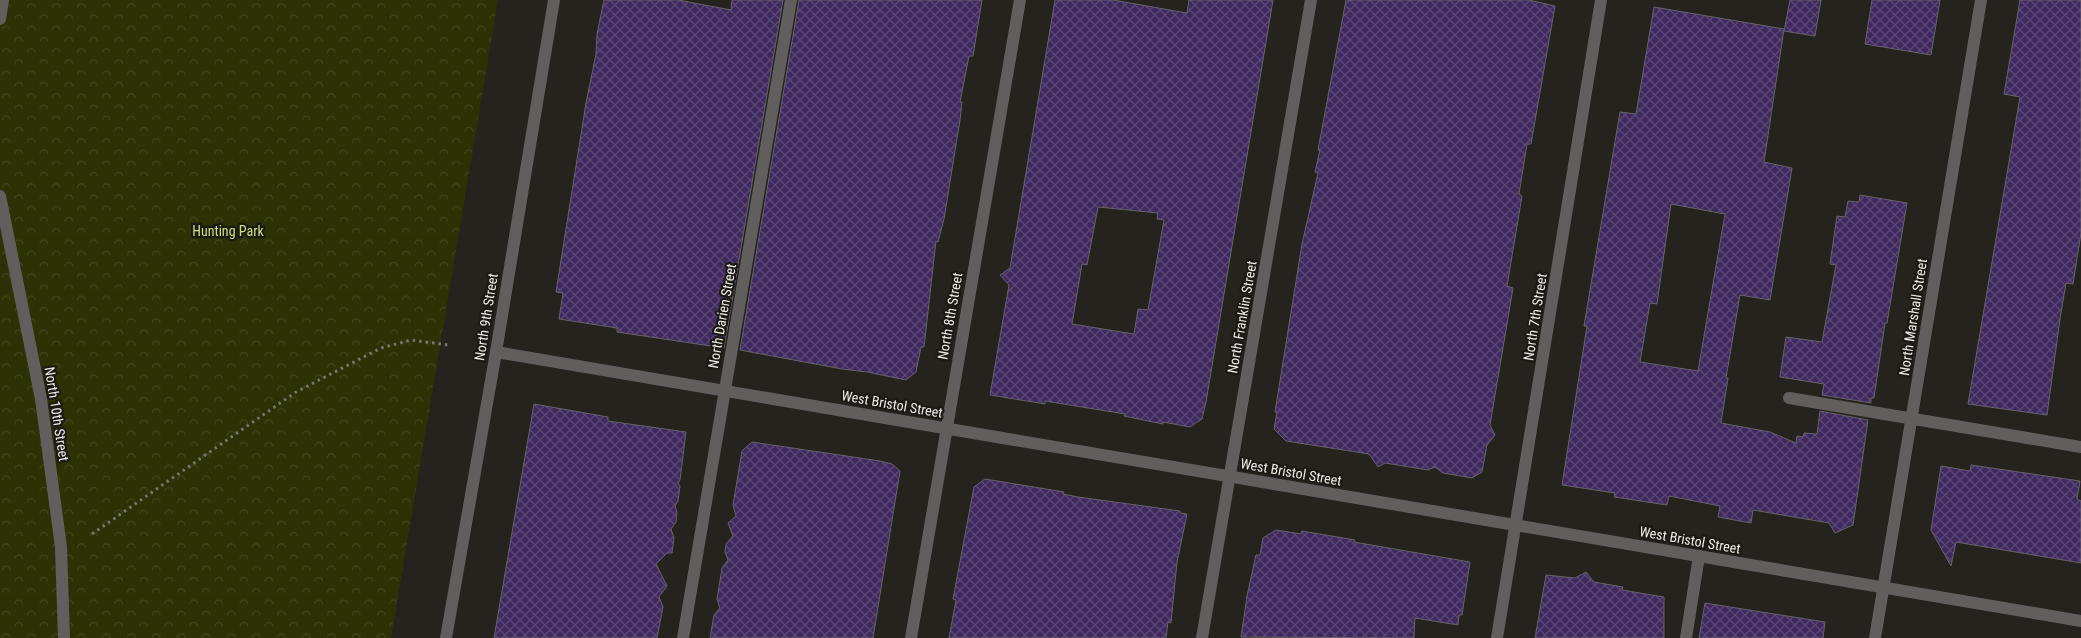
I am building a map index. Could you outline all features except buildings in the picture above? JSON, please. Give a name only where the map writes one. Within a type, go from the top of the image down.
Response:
[{"type":"street","points":[[0,19],[3,0]]},
{"type":"street","name":"North 9th Street","points":[[446,638],[496,352],[554,0]]},
{"type":"street","name":"North Darien Street","points":[[683,638],[791,0]]},
{"type":"street","name":"North 8th Street","points":[[911,638],[1020,0]]},
{"type":"street","name":"North Franklin Street","points":[[1202,638],[1310,0]]},
{"type":"street","name":"North 7th Street","points":[[1497,638],[1602,0]]},
{"type":"street","name":"North Marshall Street","points":[[1875,638],[1981,0]]},
{"type":"street","name":"North 10th Street","points":[[0,196],[41,399],[61,547],[64,638]]},
{"type":"street","name":"West Bristol Street","points":[[496,352],[2081,621]]},
{"type":"street","points":[[1789,398],[1911,420],[2081,447]]},
{"type":"street","points":[[1686,638],[1699,556]]},
{"type":"path","points":[[92,534],[296,392],[381,348],[411,340],[448,345]]},
{"type":"green space","name":"Hunting Park","points":[[0,0],[498,0],[391,638],[0,638]]}]
